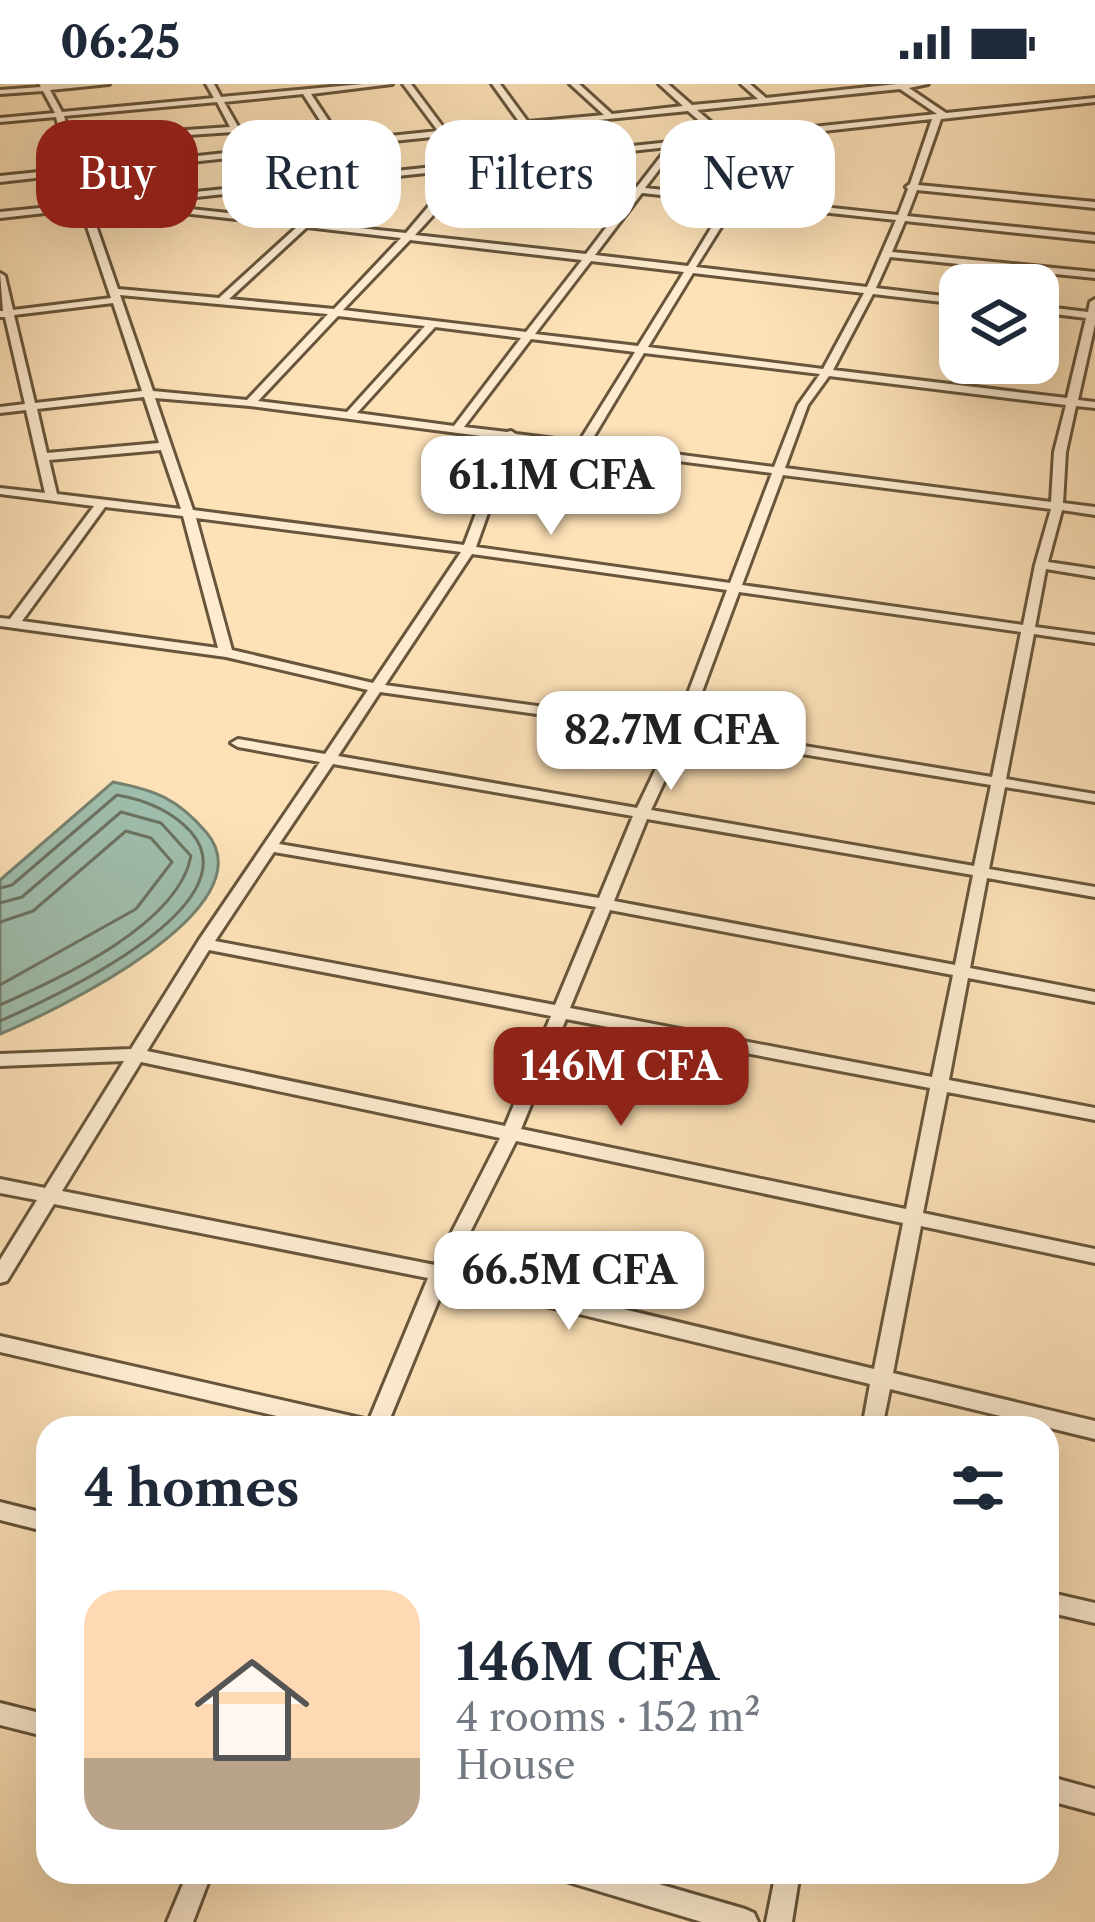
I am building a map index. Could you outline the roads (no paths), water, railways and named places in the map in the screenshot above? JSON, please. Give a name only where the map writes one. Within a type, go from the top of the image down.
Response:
[{"type":"street","points":[[0,92],[105,84]]},
{"type":"street","points":[[210,84],[229,120]]},
{"type":"street","points":[[0,120],[388,84]]},
{"type":"street","points":[[407,84],[432,120]]},
{"type":"street","points":[[496,84],[522,120]]},
{"type":"street","points":[[574,84],[610,116]]},
{"type":"street","points":[[662,84],[703,120]]},
{"type":"street","points":[[746,84],[765,101]]},
{"type":"street","points":[[822,84],[836,94]]},
{"type":"street","points":[[568,120],[925,84]]},
{"type":"street","points":[[901,85],[941,118]]},
{"type":"street","points":[[44,87],[61,120]]},
{"type":"street","points":[[306,92],[324,120]]},
{"type":"street","points":[[835,129],[1095,100]]},
{"type":"street","points":[[381,1416],[440,1273],[511,1133],[642,813],[681,730],[803,406],[830,373],[941,118]]},
{"type":"street","points":[[458,428],[660,163]]},
{"type":"street","points":[[0,179],[36,176]]},
{"type":"street","points":[[910,187],[1095,205]]},
{"type":"street","points":[[636,190],[660,192]]},
{"type":"street","points":[[0,215],[36,211]]},
{"type":"street","points":[[835,211],[1095,238]]},
{"type":"street","points":[[250,403],[425,215]]},
{"type":"street","points":[[92,228],[189,515],[226,652]]},
{"type":"street","points":[[224,299],[301,228]]},
{"type":"street","points":[[311,228],[939,299]]},
{"type":"street","points":[[584,443],[716,228]]},
{"type":"street","points":[[884,254],[1095,275]]},
{"type":"street","points":[[0,276],[5,313],[33,406],[52,497]]},
{"type":"street","points":[[5,313],[114,295],[224,299],[1095,405]]},
{"type":"street","points":[[874,1416],[1040,565],[1057,507],[1060,452],[1088,360],[1094,311],[1059,310]]},
{"type":"street","points":[[350,415],[432,324]]},
{"type":"street","points":[[0,410],[146,394],[250,403],[1095,512]]},
{"type":"street","points":[[0,1276],[205,944],[468,551],[511,434]]},
{"type":"street","points":[[44,458],[163,446]]},
{"type":"street","points":[[0,490],[1095,639]]},
{"type":"street","points":[[7,623],[101,504]]},
{"type":"street","points":[[1040,565],[1095,573]]},
{"type":"street","points":[[7,623],[226,652],[377,688],[681,730],[1095,798]]},
{"type":"street","points":[[238,743],[1095,892]]},
{"type":"street","points":[[270,848],[605,904],[1095,997]]},
{"type":"street","points":[[205,944],[1095,1114]]},
{"type":"street","points":[[0,1060],[136,1054],[1095,1256]]},
{"type":"street","points":[[0,1186],[440,1273],[1032,1416]]},
{"type":"street","points":[[0,1344],[314,1416]]},
{"type":"street","points":[[1059,1422],[1095,1430]]},
{"type":"street","points":[[0,1511],[36,1520]]},
{"type":"street","points":[[1059,1605],[1095,1613]]},
{"type":"street","points":[[0,1714],[36,1723]]},
{"type":"street","points":[[1059,1791],[1095,1801]]},
{"type":"street","points":[[180,1922],[195,1884]]},
{"type":"street","points":[[616,1884],[745,1922]]},
{"type":"street","points":[[779,1922],[786,1884]]},
{"type":"water","points":[[113,782],[165,798],[206,832],[218,862],[209,893],[184,924],[148,953],[64,1004],[0,1034],[0,880]]}]
